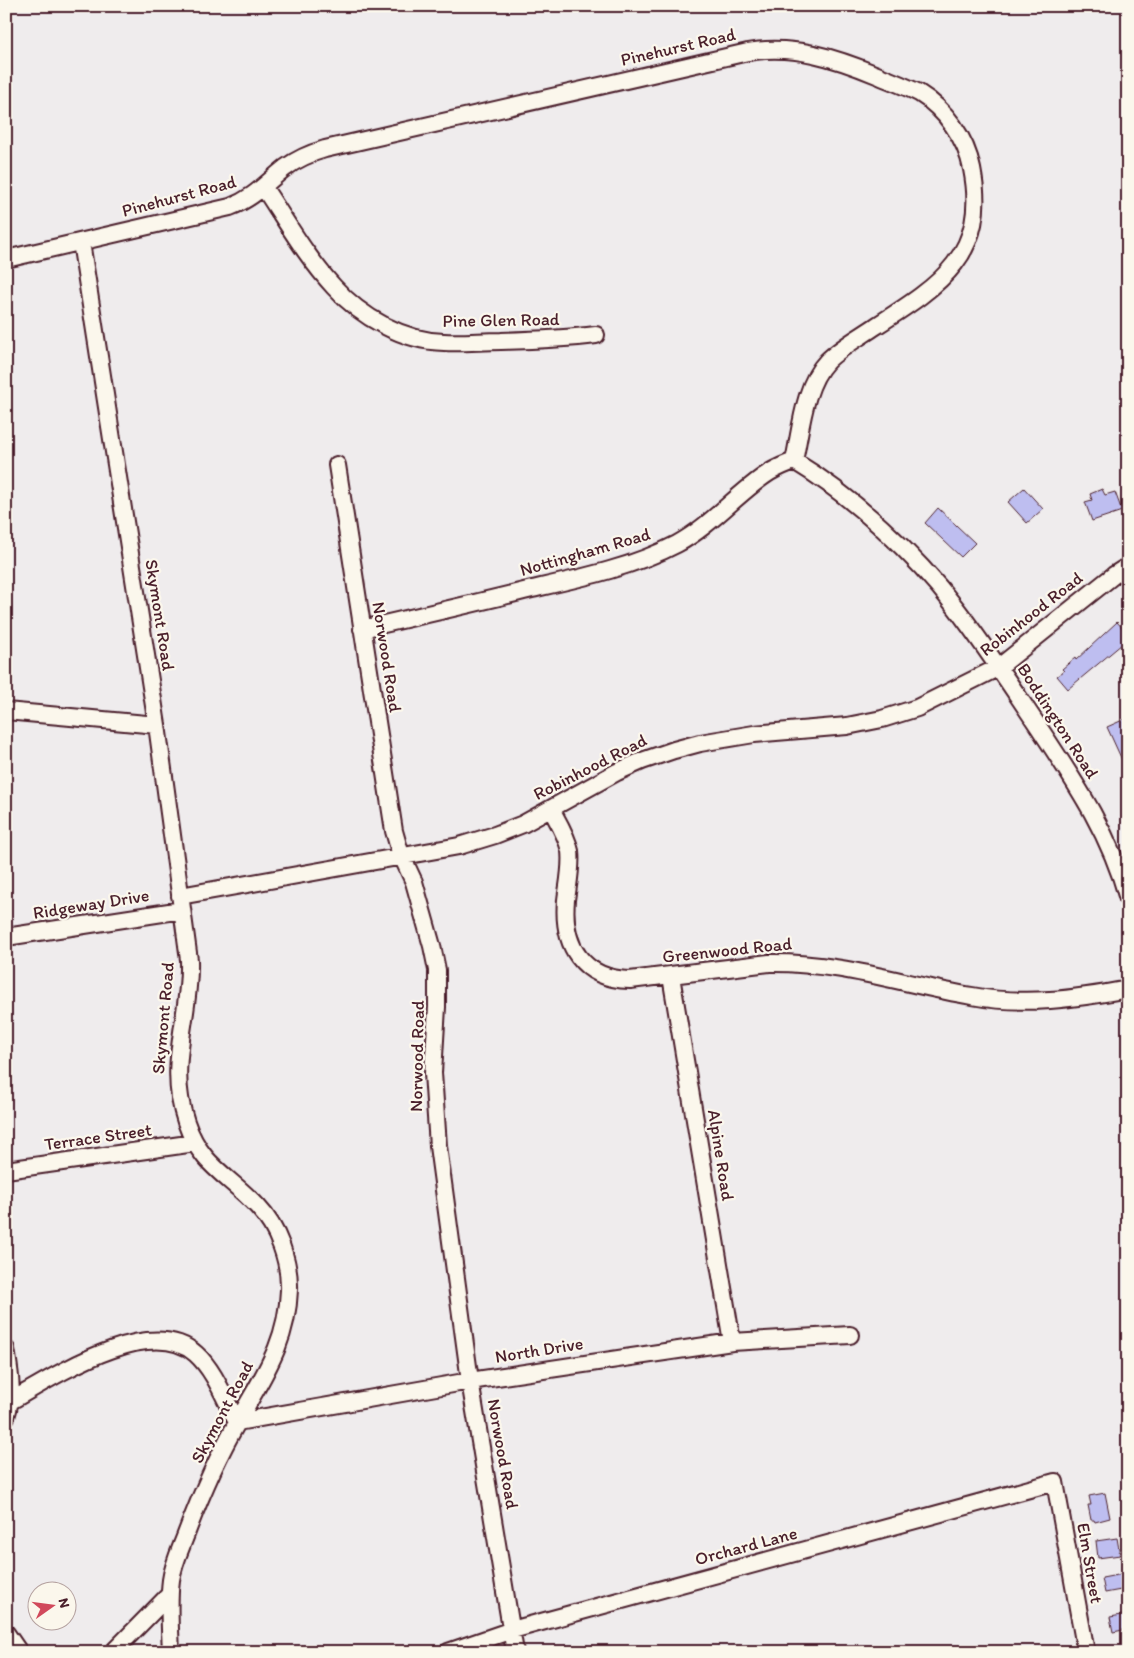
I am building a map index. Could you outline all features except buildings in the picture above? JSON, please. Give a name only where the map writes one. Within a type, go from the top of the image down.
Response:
[{"type":"street","name":"Pinehurst Road","points":[[6,259],[230,207],[264,188],[292,163],[318,151],[757,50],[791,50],[833,58],[914,91],[933,103],[946,116],[960,138],[971,163],[976,193],[976,211],[964,249],[954,266],[932,290],[853,341],[827,361],[810,388],[794,461]]},
{"type":"street","name":"Pine Glen Road","points":[[264,188],[317,267],[335,288],[360,311],[388,327],[410,335],[444,342],[562,339],[596,336]]},
{"type":"street","name":"Skymont Road","points":[[81,242],[157,725],[189,960],[190,975],[178,1051],[177,1080],[180,1102],[195,1143],[210,1164],[262,1211],[277,1236],[285,1259],[289,1286],[288,1306],[280,1343],[215,1464],[172,1574],[169,1595],[170,1652]]},
{"type":"street","name":"Nottingham Road","points":[[362,629],[607,570],[656,553],[693,534],[720,514],[765,474],[794,461]]},
{"type":"street","name":"Boddington Road","points":[[794,461],[835,489],[909,554],[956,607],[999,667],[1094,814],[1112,852],[1128,900]]},
{"type":"street","name":"Norwood Road","points":[[337,465],[394,831],[402,857],[414,882],[437,970],[438,1007],[433,1073],[438,1146],[470,1381],[516,1652]]},
{"type":"street","name":"Robinhood Road","points":[[181,903],[402,857],[445,850],[474,842],[516,827],[617,772],[674,750],[746,735],[826,729],[882,718],[916,708],[999,667],[1114,575],[1128,566]]},
{"type":"street","points":[[6,711],[157,725]]},
{"type":"street","name":"Greenwood Road","points":[[551,809],[567,840],[570,851],[570,875],[566,912],[570,942],[578,957],[592,970],[613,979],[630,980],[769,963],[790,963],[846,968],[973,996],[1002,1000],[1065,999],[1128,990]]},
{"type":"street","name":"Ridgeway Drive","points":[[6,937],[181,903]]},
{"type":"street","name":"Alpine Road","points":[[671,976],[732,1342]]},
{"type":"street","name":"Terrace Street","points":[[6,1170],[195,1143]]},
{"type":"street","name":"North Drive","points":[[237,1422],[470,1381],[732,1342],[850,1335]]},
{"type":"street","points":[[8,1409],[68,1369],[112,1350],[136,1343],[166,1342],[182,1345],[197,1355],[211,1374],[237,1422]]},
{"type":"street","points":[[6,1349],[12,1380],[8,1409]]},
{"type":"street","name":"Orchard Lane","points":[[448,1652],[512,1630],[1056,1482]]},
{"type":"street","name":"Elm Street","points":[[1056,1482],[1086,1652]]},
{"type":"street","points":[[113,1652],[169,1595]]},
{"type":"street","points":[[6,1633],[19,1652]]}]
